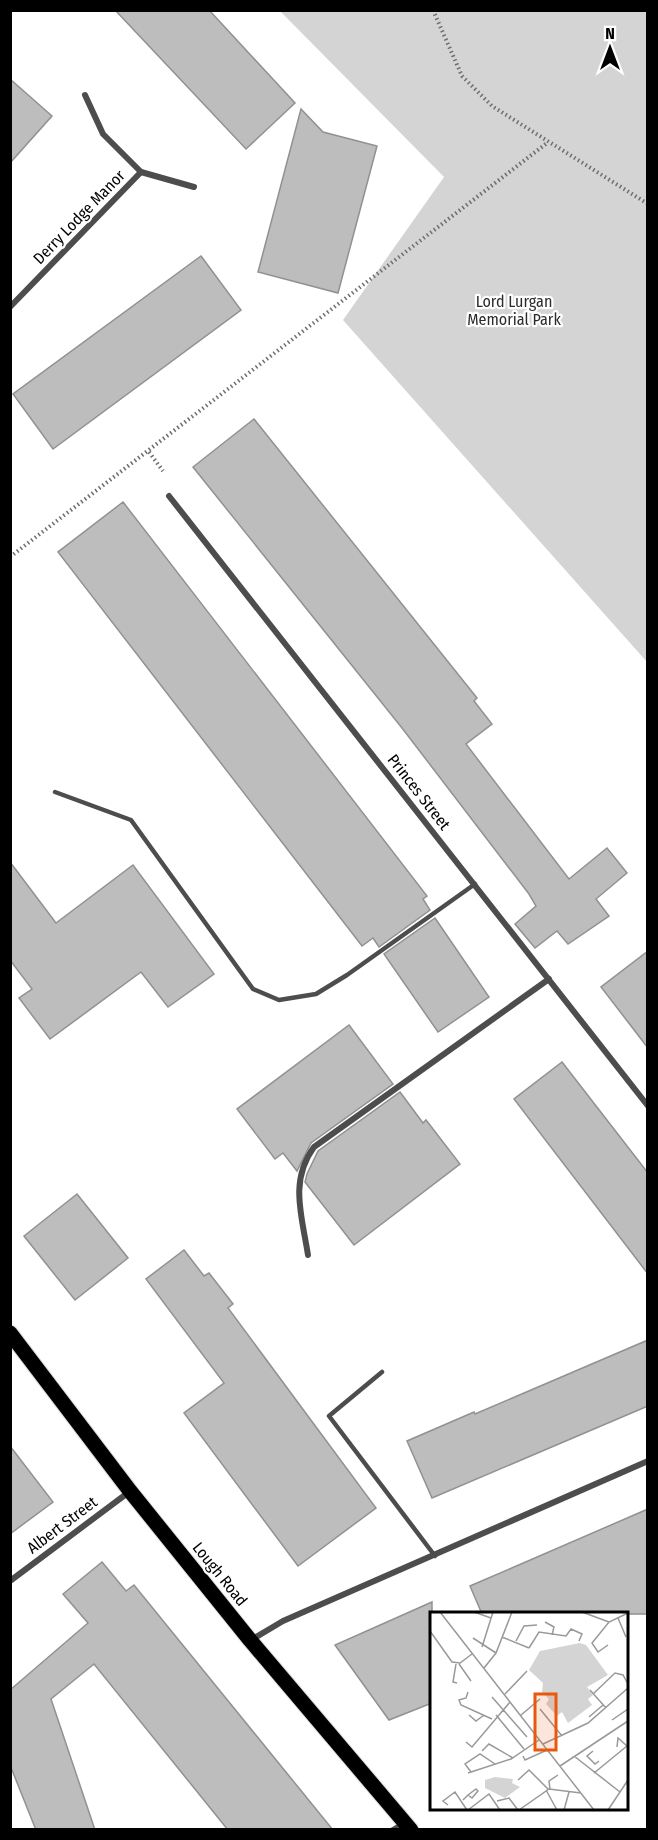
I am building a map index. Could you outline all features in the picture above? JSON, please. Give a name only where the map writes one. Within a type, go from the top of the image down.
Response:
[{"type":"main road","name":"Lough Road","points":[[10,1333],[130,1491],[403,1827]]},
{"type":"street","name":"Derry Lodge Manor","points":[[85,95],[104,134],[141,172],[194,187]]},
{"type":"street","name":"Derry Lodge Manor","points":[[10,307],[141,172]]},
{"type":"street","name":"Princes Street","points":[[169,496],[648,1106]]},
{"type":"street","points":[[309,1255],[298,1182],[307,1157],[314,1147],[549,979]]},
{"type":"street","points":[[250,1640],[283,1621],[648,1461]]},
{"type":"street","name":"Albert Street","points":[[10,1581],[130,1491]]},
{"type":"lane","points":[[55,792],[131,820],[252,989],[279,1000],[316,994],[347,975],[475,884]]},
{"type":"lane","points":[[382,1372],[329,1416],[435,1556]]},
{"type":"path","points":[[433,10],[462,76],[492,106],[547,143],[648,204]]},
{"type":"path","points":[[10,557],[547,143]]},
{"type":"green space","name":"Lord Lurgan Memorial Park","points":[[280,11],[647,11],[647,662],[343,320],[444,177]]},
{"type":"building","points":[[115,10],[209,10],[295,103],[246,149]]},
{"type":"building","points":[[10,79],[52,116],[10,163]]},
{"type":"building","points":[[301,109],[323,132],[377,146],[338,293],[258,272]]},
{"type":"building","points":[[201,256],[241,310],[53,449],[13,394]]},
{"type":"building","points":[[254,419],[477,698],[474,701],[492,724],[466,744],[569,879],[607,848],[627,873],[596,899],[609,916],[568,944],[557,931],[535,948],[515,924],[536,906],[529,894],[402,728],[193,467]]},
{"type":"building","points":[[123,502],[427,896],[423,899],[430,910],[379,947],[373,938],[362,946],[58,552]]},
{"type":"building","points":[[10,862],[56,923],[133,865],[214,974],[168,1007],[141,972],[50,1039],[19,998],[32,989],[10,960]]},
{"type":"building","points":[[435,918],[489,997],[438,1032],[384,954]]},
{"type":"building","points":[[648,951],[648,1048],[601,987]]},
{"type":"building","points":[[349,1025],[393,1084],[311,1143],[297,1171],[283,1153],[275,1159],[237,1109]]},
{"type":"building","points":[[562,1062],[648,1173],[648,1274],[514,1099]]},
{"type":"building","points":[[400,1092],[423,1123],[426,1120],[460,1164],[354,1245],[305,1182],[307,1174],[318,1151]]},
{"type":"building","points":[[77,1194],[128,1258],[75,1300],[24,1236]]},
{"type":"building","points":[[184,1250],[204,1276],[209,1273],[233,1304],[228,1308],[376,1508],[298,1566],[184,1413],[224,1383],[146,1279]]},
{"type":"building","points":[[648,1340],[648,1406],[432,1498],[407,1441]]},
{"type":"building","points":[[10,1446],[53,1502],[10,1534]]},
{"type":"building","points":[[648,1509],[648,1614],[481,1612],[470,1586]]},
{"type":"building","points":[[102,1562],[126,1591],[134,1585],[333,1830],[228,1830],[94,1664],[51,1699],[95,1830],[36,1830],[10,1765],[10,1690],[88,1623],[63,1594]]},
{"type":"building","points":[[432,1602],[432,1612],[430,1612],[430,1704],[389,1720],[335,1645]]}]
